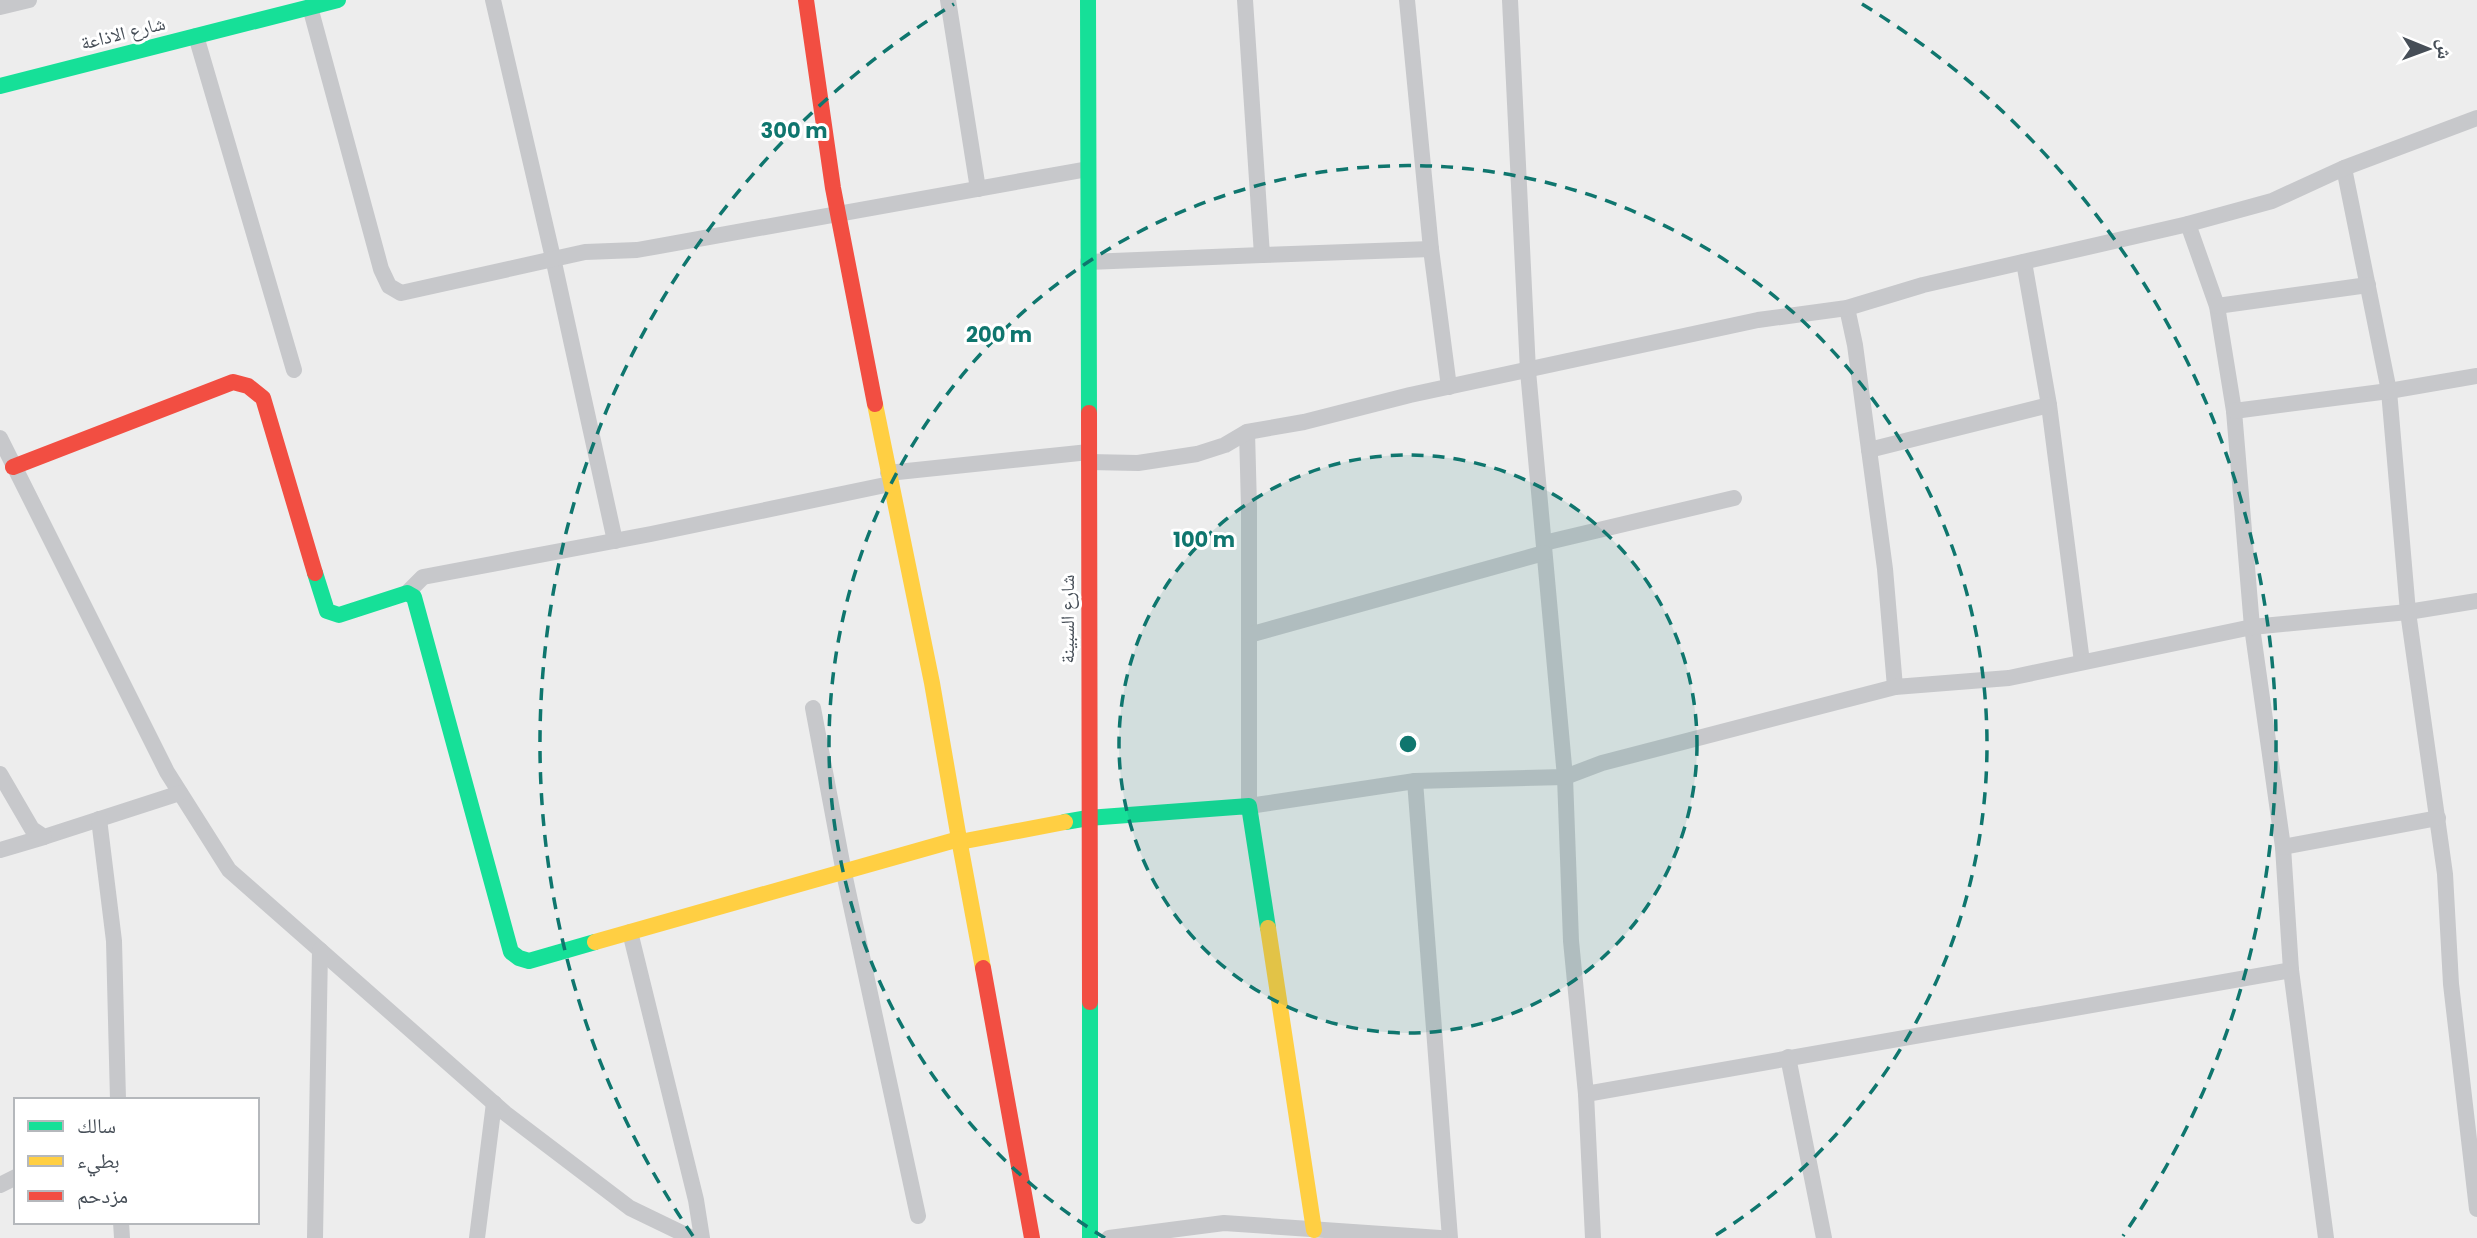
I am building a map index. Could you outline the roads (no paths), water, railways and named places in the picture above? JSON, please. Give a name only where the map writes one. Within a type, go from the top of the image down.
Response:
[{"type":"street","points":[[0,7],[29,0]]},
{"type":"street","name":"شارع الاذاعة","points":[[0,86],[338,0]]},
{"type":"street","points":[[493,0],[615,541]]},
{"type":"street","points":[[806,0],[838,214],[889,478],[944,740],[959,839],[1032,1238]]},
{"type":"street","points":[[948,0],[978,189]]},
{"type":"street","name":"شارع السبينة","points":[[1088,0],[1090,1238]]},
{"type":"street","points":[[1245,0],[1262,255]]},
{"type":"street","points":[[1407,0],[1431,249],[1448,387]]},
{"type":"street","points":[[1510,0],[1528,371],[1565,777],[1572,941],[1586,1094],[1594,1238]]},
{"type":"street","points":[[310,7],[381,269],[390,286],[401,293],[585,252],[637,250],[1088,169]]},
{"type":"street","points":[[196,36],[294,370]]},
{"type":"street","points":[[13,467],[233,382],[248,386],[263,398],[327,611],[339,615],[407,593],[423,577],[615,541],[889,478],[1089,457],[1138,463],[1197,454],[1225,445],[1247,432],[1304,422],[1448,387],[1758,320],[1847,308],[1923,285],[2188,224],[2273,201],[2344,168],[2477,118]]},
{"type":"street","points":[[2344,168],[2389,391],[2408,612],[2445,874],[2451,984],[2477,1209]]},
{"type":"street","points":[[2188,224],[2217,306],[2234,411],[2252,627],[2283,847],[2291,970],[2326,1238]]},
{"type":"street","points":[[1088,262],[1431,249]]},
{"type":"street","points":[[2024,262],[2049,405],[2082,662]]},
{"type":"street","points":[[2217,306],[2368,285]]},
{"type":"street","points":[[1847,308],[1870,450],[1885,569],[1895,687]]},
{"type":"street","points":[[2234,411],[2389,391],[2477,376]]},
{"type":"street","points":[[1870,450],[2049,405]]},
{"type":"street","points":[[1247,432],[1249,806],[1314,1230]]},
{"type":"street","points":[[0,438],[167,772],[229,870],[494,1103],[630,1208],[692,1238]]},
{"type":"street","points":[[1249,635],[1544,548],[1734,498]]},
{"type":"street","points":[[407,593],[414,597],[511,951],[519,958],[529,961],[959,839],[965,841],[1088,818],[1249,806],[1415,780],[1565,777],[1602,763],[1895,687],[2009,678],[2252,627],[2408,612],[2477,601]]},
{"type":"street","points":[[813,708],[844,873],[918,1216]]},
{"type":"street","points":[[0,774],[32,829],[44,837]]},
{"type":"street","points":[[1415,780],[1450,1238]]},
{"type":"street","points":[[0,850],[180,793]]},
{"type":"street","points":[[2283,847],[2438,818]]},
{"type":"street","points":[[99,820],[114,941],[118,1098]]},
{"type":"street","points":[[630,932],[696,1200],[702,1238]]},
{"type":"street","points":[[315,1238],[320,950]]},
{"type":"street","points":[[1586,1094],[2291,970]]},
{"type":"street","points":[[1788,1057],[1824,1238]]},
{"type":"street","points":[[109,1098],[118,1079]]},
{"type":"street","points":[[477,1238],[494,1103]]},
{"type":"street","points":[[1109,1238],[1224,1223],[1440,1238]]}]
